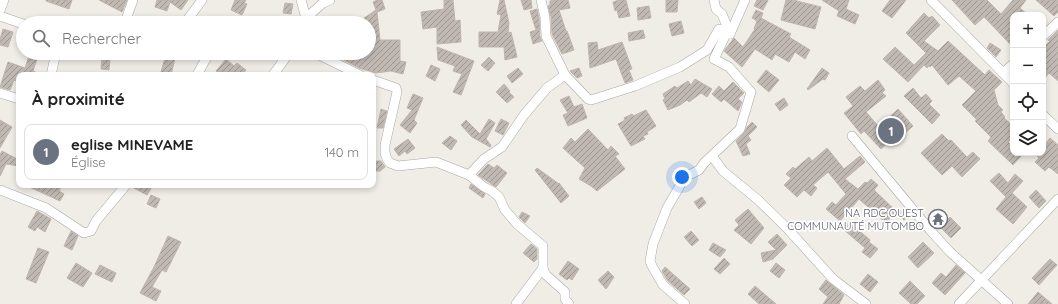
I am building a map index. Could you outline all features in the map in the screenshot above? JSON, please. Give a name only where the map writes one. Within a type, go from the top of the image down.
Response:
[{"type":"street","points":[[0,10],[4,0]]},
{"type":"street","points":[[127,16],[133,0]]},
{"type":"street","points":[[190,16],[202,0]]},
{"type":"street","points":[[301,0],[304,16]]},
{"type":"street","points":[[309,16],[323,3],[330,0]]},
{"type":"street","points":[[541,0],[545,17],[546,36],[565,76],[588,99],[591,100],[635,86],[680,67],[707,50],[719,29],[726,34],[714,59],[729,67],[751,92],[740,130],[699,170],[685,177],[667,208],[653,244],[650,261],[663,285],[685,304]]},
{"type":"street","points":[[714,0],[716,9],[722,14],[730,34],[745,0]]},
{"type":"street","points":[[937,2],[1010,80]]},
{"type":"street","points":[[0,16],[16,22]]},
{"type":"street","points":[[1046,33],[1058,22]]},
{"type":"street","points":[[52,72],[54,60]]},
{"type":"street","points":[[199,72],[205,60]]},
{"type":"street","points":[[275,72],[284,60]]},
{"type":"street","points":[[329,60],[354,72]]},
{"type":"street","points":[[1003,73],[1010,67]]},
{"type":"street","points":[[469,175],[484,159],[502,147],[524,115],[547,88],[565,76]]},
{"type":"street","points":[[376,81],[396,88],[397,92],[385,145],[385,153],[390,163],[398,166],[436,162],[469,175],[484,187],[492,191],[499,197],[505,210],[518,224],[543,246],[543,268],[545,274],[565,292],[565,299],[569,304]]},
{"type":"street","points":[[0,93],[16,98]]},
{"type":"street","points":[[1046,119],[1058,129]]},
{"type":"street","points":[[852,136],[950,252],[1008,304]]},
{"type":"street","points":[[712,156],[723,171],[757,199],[785,226],[833,279],[866,304]]},
{"type":"street","points":[[0,190],[46,208],[84,233],[91,231],[96,221],[124,188]]},
{"type":"street","points":[[960,304],[1058,199]]},
{"type":"street","points":[[516,304],[543,268]]},
{"type":"building","points":[[46,0],[72,0],[69,9]]},
{"type":"building","points":[[99,0],[127,0],[122,12]]},
{"type":"building","points":[[157,0],[188,0],[181,10],[170,2],[167,11],[155,7]]},
{"type":"building","points":[[235,0],[246,0],[244,3],[247,4],[242,15],[231,10]]},
{"type":"building","points":[[382,0],[385,9],[377,12],[380,40],[400,40],[400,61],[406,62],[403,74],[391,71],[376,73],[359,68],[344,60],[376,60],[376,16],[367,16],[376,10],[373,2]]},
{"type":"building","points":[[444,0],[453,0],[455,21],[460,20],[461,42],[437,44],[437,27],[423,29],[421,12],[444,9]]},
{"type":"building","points":[[500,0],[504,0],[509,23],[508,33],[511,32],[517,57],[505,60],[504,47],[479,47],[479,32],[498,32],[501,15],[497,14]]},
{"type":"building","points":[[521,0],[531,0],[532,8],[524,10]]},
{"type":"building","points":[[568,0],[570,8],[559,10],[574,50],[562,54],[552,34],[551,17],[548,6],[550,5],[550,1]]},
{"type":"building","points":[[626,0],[630,16],[619,18],[617,10],[615,11],[613,2]]},
{"type":"building","points":[[666,0],[678,0],[677,12],[666,12]]},
{"type":"building","points":[[757,0],[768,0],[763,10],[754,6]]},
{"type":"building","points":[[786,0],[793,0],[821,7],[815,29],[781,20]]},
{"type":"building","points":[[822,0],[849,0],[846,9],[859,15],[855,24],[837,16],[839,11]]},
{"type":"building","points":[[890,0],[906,0],[892,18],[882,11]]},
{"type":"building","points":[[952,0],[987,0],[1001,14],[1013,0],[1026,0],[1020,8],[1025,12],[1010,12],[1010,44],[984,17],[975,25]]},
{"type":"building","points":[[1036,0],[1058,0],[1058,12],[1054,16]]},
{"type":"building","points":[[285,3],[293,4],[291,14],[283,13]]},
{"type":"building","points":[[649,6],[651,18],[638,20],[637,8]]},
{"type":"building","points":[[537,9],[540,37],[542,41],[533,44],[530,32],[536,30],[530,11]]},
{"type":"building","points":[[756,10],[763,13],[761,18],[791,34],[789,37],[810,50],[805,59],[795,52],[789,62],[775,54],[772,60],[755,49],[742,67],[724,51],[734,38],[743,47],[755,29],[757,21],[752,18]]},
{"type":"building","points":[[924,13],[929,18],[932,16],[940,25],[924,41],[938,51],[948,41],[985,75],[989,70],[1002,82],[994,90],[998,105],[1003,110],[1001,112],[1005,117],[1004,118],[1010,123],[1010,140],[1008,142],[1010,144],[1010,156],[1021,156],[1013,165],[988,141],[991,137],[962,105],[976,91],[959,76],[948,85],[932,65],[927,68],[924,65],[908,82],[883,59],[895,47],[914,65],[926,53],[906,33]]},
{"type":"building","points":[[681,21],[684,33],[672,36],[669,24]]},
{"type":"building","points":[[3,29],[13,32],[8,47],[0,45]]},
{"type":"building","points":[[643,30],[645,38],[629,41],[628,33]]},
{"type":"building","points":[[1058,30],[1058,81],[1049,73],[1046,76],[1046,45],[1050,41],[1048,40]]},
{"type":"building","points":[[597,42],[598,50],[622,42],[632,69],[629,70],[633,80],[625,83],[616,59],[590,68],[588,43]]},
{"type":"building","points":[[990,43],[1001,50],[996,57],[987,48]]},
{"type":"building","points":[[437,47],[474,61],[461,95],[453,92],[462,74],[453,71],[455,66],[438,60]]},
{"type":"building","points":[[489,57],[495,63],[488,71],[481,65]]},
{"type":"building","points":[[28,60],[37,60],[33,71],[35,72],[16,72],[16,81],[14,80],[10,90],[0,87],[8,62],[25,68]]},
{"type":"building","points":[[102,60],[110,60],[109,70],[101,69]]},
{"type":"building","points":[[164,60],[175,60],[172,72],[161,72]]},
{"type":"building","points":[[225,60],[234,66],[237,63],[246,70],[244,72],[216,71]]},
{"type":"building","points":[[431,65],[440,69],[435,81],[426,76]]},
{"type":"building","points":[[518,68],[523,74],[512,83],[507,76]]},
{"type":"building","points":[[579,68],[582,76],[577,78],[570,71]]},
{"type":"building","points":[[822,68],[829,73],[825,80],[823,79],[808,90],[807,89]]},
{"type":"building","points":[[766,70],[779,80],[769,92],[757,82]]},
{"type":"building","points":[[695,79],[712,89],[707,97],[701,93],[689,102],[687,100],[668,110],[663,100],[665,99],[663,94],[675,86],[677,88],[688,81],[691,85]]},
{"type":"building","points":[[878,80],[885,90],[882,93],[886,96],[866,112],[879,127],[898,109],[913,126],[897,140],[894,137],[881,149],[864,131],[861,134],[844,113],[853,106],[846,97],[860,86],[865,91]]},
{"type":"building","points":[[733,82],[744,93],[738,99],[742,102],[738,111],[724,99],[721,102],[712,94],[719,86],[724,91]]},
{"type":"building","points":[[504,84],[514,97],[507,103],[496,92]]},
{"type":"building","points":[[913,88],[921,98],[926,94],[932,101],[929,104],[940,115],[932,124],[904,96]]},
{"type":"building","points":[[413,94],[423,98],[414,120],[417,123],[410,133],[400,125],[412,110],[407,108]]},
{"type":"building","points":[[569,96],[574,107],[582,104],[587,118],[568,126],[563,115],[568,113],[560,100]]},
{"type":"building","points":[[784,98],[788,105],[780,111],[775,104]]},
{"type":"building","points":[[381,109],[387,111],[383,128],[377,128]]},
{"type":"building","points":[[646,110],[656,126],[647,132],[648,134],[643,136],[645,139],[631,146],[618,124],[625,120],[624,118],[632,114],[633,116]]},
{"type":"building","points":[[489,119],[495,123],[486,139],[491,145],[490,147],[472,137],[461,125],[466,120],[480,134]]},
{"type":"building","points":[[501,119],[509,123],[503,135],[495,131]]},
{"type":"building","points":[[0,120],[12,127],[0,148]]},
{"type":"building","points":[[752,122],[757,127],[748,136],[751,140],[746,144],[750,154],[743,156],[736,141]]},
{"type":"building","points":[[588,129],[608,150],[611,146],[619,154],[615,156],[625,169],[597,191],[579,179],[585,168],[563,148],[571,138],[575,142]]},
{"type":"building","points":[[942,134],[949,141],[951,140],[967,157],[973,152],[980,159],[962,177],[952,166],[942,175],[921,153]]},
{"type":"building","points":[[450,136],[457,141],[451,150],[442,143]]},
{"type":"building","points":[[1050,138],[1058,145],[1058,174],[1049,167],[1045,171],[1035,162],[1039,158],[1037,156],[1046,156],[1046,143]]},
{"type":"building","points":[[408,139],[415,148],[407,154],[405,151],[399,156],[394,149]]},
{"type":"building","points":[[827,148],[844,169],[860,156],[865,162],[845,179],[858,189],[865,182],[867,183],[871,179],[878,185],[874,190],[896,211],[886,223],[859,199],[840,221],[826,209],[832,202],[836,205],[846,194],[828,172],[813,185],[817,188],[811,196],[804,190],[797,197],[784,185],[791,178],[786,174],[793,167],[795,169],[809,157],[812,161]]},
{"type":"building","points":[[2,151],[16,158],[16,166],[6,164],[0,176],[0,155]]},
{"type":"building","points":[[376,161],[381,161],[385,167],[380,171],[376,171]]},
{"type":"building","points":[[488,164],[494,168],[497,165],[507,173],[496,187],[478,175]]},
{"type":"building","points":[[537,168],[559,183],[569,196],[561,203],[535,170]]},
{"type":"building","points":[[999,173],[1008,183],[1015,174],[1023,181],[1012,193],[1027,207],[1013,224],[996,209],[1006,197],[990,181]]},
{"type":"building","points":[[471,184],[485,194],[483,198],[469,188]]},
{"type":"building","points":[[32,188],[60,188],[59,191],[64,194],[60,201]]},
{"type":"building","points":[[134,188],[151,188],[147,195]]},
{"type":"building","points":[[1036,190],[1046,201],[1039,208],[1029,197]]},
{"type":"building","points":[[151,195],[160,199],[156,208],[147,204]]},
{"type":"building","points":[[702,197],[706,203],[699,209],[694,202]]},
{"type":"building","points":[[904,208],[910,215],[904,220],[898,213]]},
{"type":"building","points":[[748,209],[764,228],[751,244],[734,230],[739,225],[735,220]]},
{"type":"building","points":[[37,211],[51,219],[45,232],[37,227],[35,231],[28,227]]},
{"type":"building","points":[[522,212],[530,216],[525,223],[519,217]]},
{"type":"building","points":[[950,217],[961,228],[951,238],[940,227]]},
{"type":"building","points":[[849,222],[878,249],[870,258],[862,252],[865,248],[843,229]]},
{"type":"building","points":[[71,231],[78,236],[72,250],[64,246]]},
{"type":"building","points":[[691,231],[699,240],[692,246],[684,237]]},
{"type":"building","points":[[777,234],[787,245],[773,259],[763,262],[761,253],[776,250],[768,242]]},
{"type":"building","points":[[168,236],[181,242],[166,272],[162,270],[152,287],[161,291],[156,301],[140,293]]},
{"type":"building","points":[[923,242],[934,253],[918,268],[908,257]]},
{"type":"building","points":[[713,243],[726,250],[720,257],[709,250]]},
{"type":"building","points":[[531,244],[537,249],[537,259],[534,262],[523,253]]},
{"type":"building","points":[[38,248],[49,252],[36,283],[26,279]]},
{"type":"building","points":[[724,258],[730,264],[720,274],[714,269]]},
{"type":"building","points":[[1050,259],[1057,265],[1039,285],[1032,278]]},
{"type":"building","points":[[568,261],[579,269],[572,280],[569,278],[567,280],[559,274]]},
{"type":"building","points":[[76,263],[92,273],[83,287],[67,278]]},
{"type":"building","points":[[776,263],[785,270],[779,278],[770,271]]},
{"type":"building","points":[[100,265],[116,273],[112,282],[95,274]]},
{"type":"building","points":[[956,265],[965,273],[945,295],[932,283],[941,273],[946,277]]},
{"type":"building","points":[[665,267],[690,289],[684,295],[668,281],[662,271]]},
{"type":"building","points":[[608,271],[614,277],[606,289],[598,280]]},
{"type":"building","points":[[868,274],[878,282],[870,292],[860,284]]},
{"type":"building","points":[[826,280],[844,295],[839,304],[823,304],[828,297],[819,289]]},
{"type":"building","points":[[910,281],[925,296],[917,304],[911,304],[899,293]]},
{"type":"building","points":[[755,286],[776,304],[759,304],[748,294]]},
{"type":"building","points":[[1038,292],[1052,304],[1028,304]]},
{"type":"place","name":"eglise MINEVAME","points":[[891,131]]},
{"type":"place","name":"NA RDC OUEST COMMUNAUTÉ MUTOMBO","points":[[938,219]]}]
